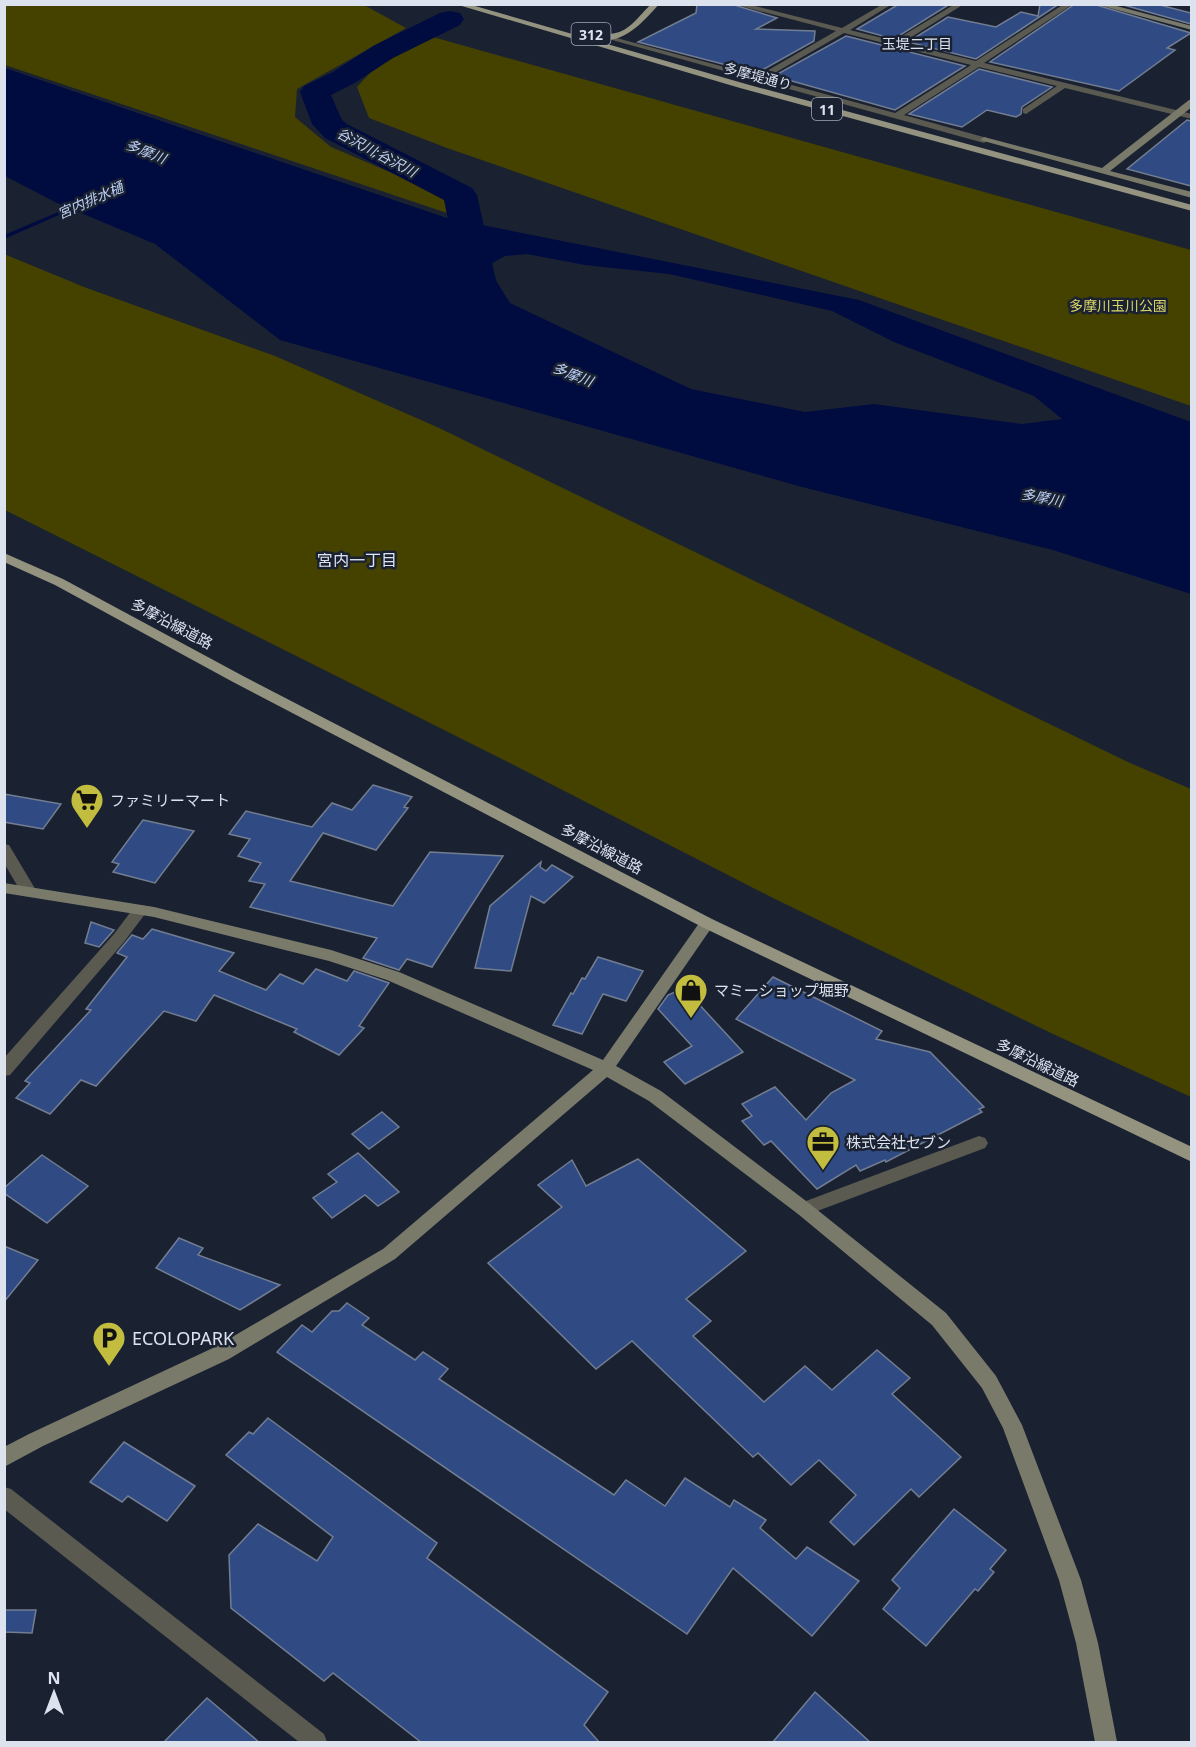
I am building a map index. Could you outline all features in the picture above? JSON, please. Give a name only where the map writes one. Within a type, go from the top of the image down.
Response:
[{"type":"main road","name":"多摩堤通り","points":[[458,4],[754,89],[1191,208]]},
{"type":"main road","name":"312","points":[[514,21],[556,26],[609,38],[633,28],[656,4]]},
{"type":"main road","name":"多摩沿線道路","points":[[4,557],[58,582],[238,679],[707,923],[1191,1155]]},
{"type":"street","points":[[735,4],[1191,117]]},
{"type":"street","points":[[758,79],[889,4]]},
{"type":"street","points":[[894,44],[961,4]]},
{"type":"street","points":[[897,116],[1070,4]]},
{"type":"street","points":[[1098,4],[1191,28]]},
{"type":"street","points":[[609,38],[1191,195]]},
{"type":"street","points":[[1026,111],[1063,86]]},
{"type":"street","points":[[1103,172],[1191,102]]},
{"type":"street","points":[[4,849],[29,892]]},
{"type":"street","points":[[4,888],[140,910],[238,932],[368,967],[393,976],[606,1068],[655,1096],[804,1209],[939,1319],[989,1382],[1012,1425],[1070,1580],[1087,1643],[1106,1743]]},
{"type":"street","points":[[4,1070],[119,938],[140,910]]},
{"type":"street","points":[[4,1458],[46,1435],[222,1353],[389,1254],[606,1068],[707,923]]},
{"type":"street","points":[[804,1209],[979,1143]]},
{"type":"street","points":[[4,1496],[316,1743]]},
{"type":"green space","points":[[5,4],[364,5],[406,28],[297,89],[295,117],[331,147],[446,196],[456,212],[450,214],[5,65]]},
{"type":"green space","name":"多摩川玉川公園","points":[[433,37],[1191,250],[1191,406],[447,148],[369,118],[357,87],[381,61]]},
{"type":"green space","points":[[4,254],[84,287],[275,356],[437,427],[1130,763],[1191,789],[1191,1097],[1053,1034],[773,898],[508,762],[5,510]]},
{"type":"water","name":"多摩川","points":[[5,68],[447,218],[859,300],[1191,422],[1191,594],[1053,550],[802,487],[280,340],[155,244],[57,203],[5,176]],"holes":[[[527,254],[585,265],[669,274],[832,311],[894,342],[1034,396],[1062,419],[1022,424],[874,404],[805,412],[691,389],[510,303],[487,266],[505,256]]]},
{"type":"building","points":[[697,4],[731,4],[777,18],[756,29],[815,31],[814,41],[757,73],[638,42],[696,13]]},
{"type":"building","points":[[899,4],[950,4],[894,39],[857,29]]},
{"type":"building","points":[[1040,4],[1059,4],[976,59],[908,42],[948,17],[996,27],[1021,12],[1038,16]]},
{"type":"building","points":[[1075,4],[1093,4],[1191,33],[1167,48],[1175,50],[1119,91],[990,62]]},
{"type":"building","points":[[1120,4],[1156,4],[1191,13],[1191,24]]},
{"type":"building","points":[[846,36],[965,66],[895,110],[774,76]]},
{"type":"building","points":[[979,69],[1052,87],[1022,107],[1021,114],[1016,117],[987,110],[962,127],[909,114]]},
{"type":"building","points":[[1187,120],[1191,121],[1191,186],[1127,169]]},
{"type":"building","points":[[373,785],[412,797],[404,807],[408,808],[376,850],[323,833],[290,881],[393,906],[430,852],[503,856],[432,967],[407,959],[399,970],[363,958],[377,938],[250,907],[265,884],[249,881],[261,863],[238,856],[250,839],[229,834],[246,811],[312,827],[332,803],[352,810]]},
{"type":"building","points":[[4,794],[61,804],[43,829],[4,822]]},
{"type":"building","points":[[143,820],[194,831],[155,883],[113,872],[119,864],[112,862]]},
{"type":"building","points":[[541,862],[540,867],[546,871],[552,865],[573,877],[544,903],[531,896],[511,971],[475,968],[490,906]]},
{"type":"building","points":[[91,922],[114,930],[99,947],[85,943]]},
{"type":"building","points":[[152,929],[234,953],[219,971],[266,990],[280,974],[303,984],[316,969],[347,981],[354,971],[389,983],[359,1026],[364,1028],[339,1055],[294,1032],[297,1029],[214,995],[196,1021],[164,1011],[96,1086],[81,1080],[50,1114],[16,1098],[30,1083],[25,1081],[91,1010],[86,1009],[127,957],[117,953],[132,935],[143,939]]},
{"type":"building","points":[[598,957],[643,971],[626,1001],[603,994],[582,1034],[553,1025],[571,993],[573,994],[582,978],[585,979]]},
{"type":"building","points":[[773,977],[882,1031],[876,1039],[930,1052],[984,1107],[979,1109],[982,1112],[886,1162],[885,1160],[860,1171],[856,1165],[817,1189],[771,1141],[764,1145],[742,1121],[752,1116],[742,1104],[775,1087],[806,1120],[831,1093],[855,1080],[736,1019]]},
{"type":"building","points":[[684,988],[743,1052],[685,1084],[664,1062],[692,1046],[658,1009],[668,995]]},
{"type":"building","points":[[382,1112],[399,1127],[369,1149],[352,1134]]},
{"type":"building","points":[[358,1153],[399,1192],[378,1206],[365,1195],[332,1218],[313,1198],[337,1182],[328,1174]]},
{"type":"building","points":[[42,1155],[88,1186],[47,1223],[4,1193],[4,1188]]},
{"type":"building","points":[[638,1159],[746,1251],[686,1299],[711,1321],[693,1336],[764,1402],[805,1366],[832,1390],[877,1350],[910,1378],[892,1394],[961,1457],[919,1497],[911,1489],[854,1545],[830,1522],[856,1495],[819,1460],[791,1485],[758,1453],[753,1457],[632,1341],[596,1369],[488,1263],[562,1207],[538,1185],[572,1160],[586,1186]]},
{"type":"building","points":[[179,1238],[203,1248],[198,1255],[280,1285],[240,1310],[156,1268]]},
{"type":"building","points":[[4,1246],[38,1260],[4,1302]]},
{"type":"building","points":[[347,1303],[369,1318],[362,1325],[415,1360],[423,1352],[448,1369],[439,1379],[614,1495],[626,1480],[665,1506],[685,1478],[730,1507],[734,1500],[766,1520],[760,1528],[796,1559],[807,1547],[859,1581],[812,1636],[733,1568],[687,1634],[277,1352],[302,1325],[312,1332],[332,1311],[339,1311]]},
{"type":"building","points":[[268,1418],[437,1543],[427,1558],[608,1692],[584,1725],[600,1743],[422,1743],[333,1673],[324,1681],[231,1608],[229,1555],[258,1524],[317,1561],[333,1537],[226,1455],[249,1432],[253,1434]]},
{"type":"building","points":[[124,1442],[195,1486],[167,1521],[128,1496],[122,1502],[90,1482]]},
{"type":"building","points":[[954,1509],[1006,1550],[990,1569],[994,1572],[978,1591],[975,1589],[926,1646],[883,1609],[900,1588],[892,1580]]},
{"type":"building","points":[[4,1610],[36,1610],[32,1633],[4,1632]]},
{"type":"building","points":[[815,1692],[871,1743],[772,1743]]},
{"type":"building","points":[[207,1698],[260,1743],[163,1743]]},
{"type":"waterway","name":"谷沢川;谷沢川","points":[[450,19],[383,52],[343,78],[315,92],[328,124],[336,131],[460,195],[481,294]]},
{"type":"waterway","name":"宮内排水樋","points":[[4,237],[79,205]]},
{"type":"place","name":"ファミリーマート","points":[[87,829]]},
{"type":"place","name":"マミーショップ堀野","points":[[691,1019]]},
{"type":"place","name":"株式会社セブン","points":[[823,1171]]},
{"type":"place","name":"ECOLOPARK","points":[[109,1367]]},
{"type":"district","name":"玉堤二丁目","points":[[917,43]]},
{"type":"district","name":"宮内一丁目","points":[[357,560]]}]
